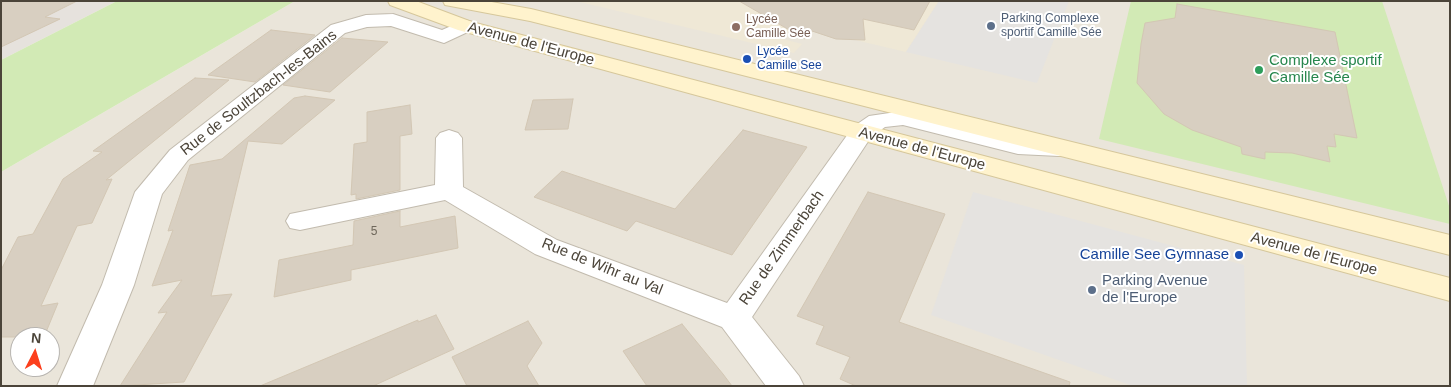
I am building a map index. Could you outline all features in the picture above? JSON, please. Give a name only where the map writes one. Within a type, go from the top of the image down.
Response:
[{"type":"main road","name":"Avenue de l'Europe","points":[[397,1],[465,26],[1450,290]]},
{"type":"main road","name":"Avenue de l'Europe","points":[[452,1],[531,15],[1450,245]]},
{"type":"street","name":"Rue de Soultzbach-les-Bains","points":[[76,386],[118,285],[149,192],[179,155],[338,29],[366,21],[393,20],[444,37],[465,26]]},
{"type":"street","points":[[862,132],[878,121],[903,118],[1018,146],[1059,148]]},
{"type":"street","name":"Rue de Zimmerbach","points":[[786,386],[734,318],[862,132]]},
{"type":"street","points":[[300,220],[448,190],[448,138]]},
{"type":"street","name":"Rue de Wihr au Val","points":[[448,190],[546,247],[734,318]]},
{"type":"shaded area","points":[[1,1],[117,1],[1,60]]},
{"type":"shaded area","points":[[295,1],[1450,1],[1450,386],[1,386],[1,172]]},
{"type":"shaded area","name":"Lycée Camille Sée","points":[[939,1],[906,52],[855,40],[842,39],[840,25],[811,25],[812,32],[787,25],[791,29],[783,39],[802,44],[794,53],[580,2]]},
{"type":"shaded area","name":"Parking Complexe sportif Camille Sée","points":[[939,1],[1069,1],[1037,83],[906,52]]},
{"type":"shaded area","name":"Parking Avenue de l'Europe","points":[[973,192],[1244,265],[1247,386],[1133,386],[931,315]]},
{"type":"green space","points":[[117,1],[295,1],[1,172],[1,60]]},
{"type":"green space","name":"Complexe sportif Camille Sée","points":[[1131,1],[1382,1],[1450,209],[1450,224],[1099,139]]},
{"type":"building","points":[[1,1],[77,1],[45,17],[60,19],[1,47]]},
{"type":"building","points":[[739,1],[930,1],[914,30],[863,19],[865,40],[836,39],[812,31],[805,39]]},
{"type":"building","points":[[1177,4],[1335,32],[1357,138],[1334,134],[1336,147],[1327,146],[1330,162],[1292,153],[1265,152],[1265,159],[1242,154],[1241,147],[1192,130],[1164,114],[1137,83],[1141,44],[1145,23],[1175,18]]},
{"type":"building","points":[[271,30],[315,35],[255,82],[208,75]]},
{"type":"building","points":[[342,38],[388,42],[330,92],[283,85]]},
{"type":"building","points":[[195,78],[229,80],[106,180],[112,179],[92,223],[77,226],[41,306],[58,303],[48,327],[10,327],[10,337],[1,337],[1,270],[18,237],[33,234],[63,179],[102,152],[93,151]]},
{"type":"building","points":[[305,96],[335,100],[282,144],[248,141],[211,296],[232,294],[184,382],[120,386],[167,312],[158,313],[182,280],[152,286],[173,230],[168,231],[190,165],[222,159],[294,98]]},
{"type":"building","points":[[573,99],[568,129],[525,130],[533,100]]},
{"type":"building","points":[[410,105],[412,134],[400,136],[400,190],[356,199],[356,194],[351,195],[354,144],[367,142],[367,112]]},
{"type":"building","points":[[743,130],[807,147],[732,255],[636,221],[627,231],[534,197],[562,171],[675,209]]},
{"type":"building","points":[[868,192],[945,214],[899,322],[1070,382],[1069,386],[856,386],[840,379],[850,357],[816,344],[824,326],[797,316]]},
{"type":"building","points":[[400,211],[400,227],[455,216],[458,248],[351,270],[351,280],[274,297],[279,260],[353,245],[354,221]]},
{"type":"building","points":[[436,315],[454,349],[373,386],[260,386],[418,320],[418,322]]},
{"type":"building","points":[[528,321],[542,343],[527,366],[539,386],[467,386],[452,357]]},
{"type":"building","points":[[682,324],[732,386],[647,386],[623,351]]},
{"type":"place","name":"Parking Complexe sportif Camille Sée","points":[[991,26]]},
{"type":"place","name":"Lycée Camille Sée","points":[[736,27]]},
{"type":"place","name":"Lycée Camille See","points":[[747,59]]},
{"type":"place","name":"Complexe sportif Camille Sée","points":[[1259,70]]},
{"type":"place","name":"Camille See Gymnase","points":[[1239,255]]},
{"type":"place","name":"Parking Avenue de l'Europe","points":[[1092,290]]}]
